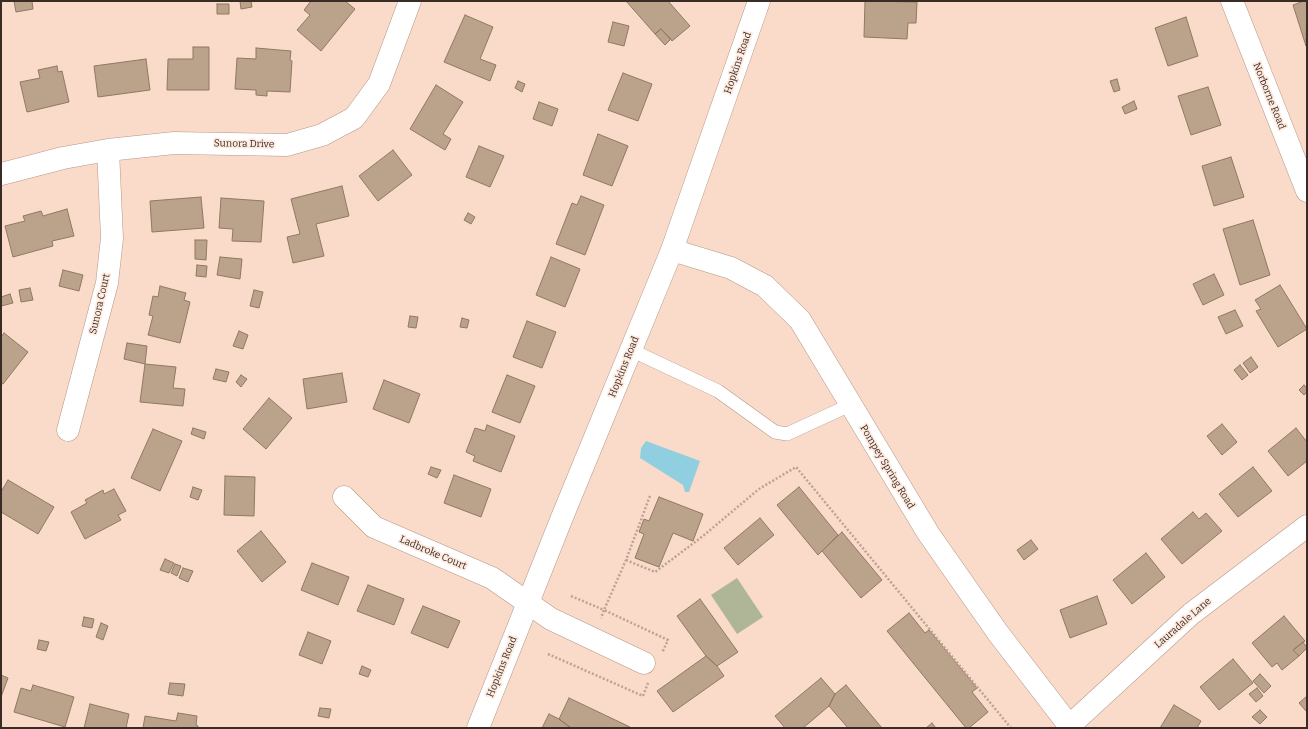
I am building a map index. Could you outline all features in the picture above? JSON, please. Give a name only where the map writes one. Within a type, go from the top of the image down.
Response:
[{"type":"street","name":"Sunora Drive","points":[[1,174],[63,158],[108,150],[174,143],[287,145],[322,135],[354,118],[379,84],[410,1]]},
{"type":"street","name":"Hopkins Road","points":[[478,728],[672,250],[759,1]]},
{"type":"street","name":"Norborne Road","points":[[1232,1],[1307,191]]},
{"type":"street","name":"Sunora Court","points":[[68,430],[107,283],[112,238],[108,150]]},
{"type":"street","name":"Pompey Spring Road","points":[[672,250],[731,268],[765,286],[800,320],[928,534],[998,633],[1069,727]]},
{"type":"street","name":"Ladbroke Court","points":[[344,497],[374,527],[492,578],[559,624],[652,666]]},
{"type":"street","name":"Lauradale Lane","points":[[1069,727],[1191,614],[1307,526]]},
{"type":"lane","points":[[631,350],[718,391],[775,432],[787,434],[850,405]]},
{"type":"path","points":[[626,560],[655,572],[703,536],[759,489],[796,467],[1011,728]]},
{"type":"path","points":[[604,610],[626,560],[650,496]]},
{"type":"path","points":[[548,654],[643,696],[652,666],[668,640],[571,596]]},
{"type":"green space","points":[[737,578],[763,617],[737,634],[711,595]]},
{"type":"water","points":[[646,441],[700,461],[689,492],[685,492],[683,485],[640,458],[641,448]]},
{"type":"building","points":[[14,1],[32,1],[33,9],[16,12]]},
{"type":"building","points":[[240,1],[251,1],[252,7],[241,9]]},
{"type":"building","points":[[311,1],[345,1],[355,9],[321,51],[297,30],[310,15],[304,10]]},
{"type":"building","points":[[626,1],[668,1],[690,26],[672,41],[661,29],[655,34]]},
{"type":"building","points":[[865,1],[917,2],[916,23],[908,23],[907,39],[864,37]]},
{"type":"building","points":[[1307,1],[1306,46],[1293,5]]},
{"type":"building","points":[[217,4],[229,4],[229,14],[217,14]]},
{"type":"building","points":[[465,15],[493,27],[480,59],[496,65],[490,81],[444,62]]},
{"type":"building","points":[[1186,17],[1198,56],[1168,66],[1155,28]]},
{"type":"building","points":[[613,22],[629,26],[624,46],[608,42]]},
{"type":"building","points":[[661,29],[671,39],[665,45],[655,34]]},
{"type":"building","points":[[193,47],[209,47],[209,90],[167,90],[168,59],[193,59]]},
{"type":"building","points":[[256,48],[291,51],[290,60],[292,61],[290,92],[267,91],[267,96],[256,95],[256,90],[235,89],[237,58],[256,59]]},
{"type":"building","points":[[146,59],[150,90],[98,97],[94,66]]},
{"type":"building","points":[[57,66],[58,72],[62,71],[69,102],[27,112],[20,82],[40,78],[38,70]]},
{"type":"building","points":[[623,73],[652,84],[638,121],[608,110]]},
{"type":"building","points":[[1117,79],[1120,90],[1114,92],[1110,81]]},
{"type":"building","points":[[518,81],[525,84],[522,92],[515,88]]},
{"type":"building","points":[[436,85],[463,102],[443,134],[451,139],[445,150],[410,129]]},
{"type":"building","points":[[1208,87],[1221,125],[1191,135],[1178,96]]},
{"type":"building","points":[[1134,101],[1137,109],[1125,114],[1122,107]]},
{"type":"building","points":[[539,102],[558,109],[552,126],[533,119]]},
{"type":"building","points":[[598,134],[628,146],[612,186],[583,175]]},
{"type":"building","points":[[479,146],[504,156],[490,187],[466,177]]},
{"type":"building","points":[[393,150],[412,175],[378,201],[359,176]]},
{"type":"building","points":[[1231,157],[1244,197],[1214,206],[1202,166]]},
{"type":"building","points":[[342,186],[349,216],[316,224],[324,256],[293,263],[287,237],[300,234],[291,199]]},
{"type":"building","points":[[581,196],[604,205],[585,255],[556,244],[572,203],[577,205]]},
{"type":"building","points":[[201,197],[204,228],[152,232],[150,201]]},
{"type":"building","points":[[221,198],[264,201],[261,242],[232,241],[233,229],[219,228]]},
{"type":"building","points":[[67,209],[74,236],[52,241],[53,246],[13,257],[5,226],[25,221],[23,216],[41,211],[43,216]]},
{"type":"building","points":[[468,213],[475,217],[471,224],[464,220]]},
{"type":"building","points":[[1253,220],[1270,275],[1240,285],[1223,229]]},
{"type":"building","points":[[195,240],[207,240],[206,260],[195,259]]},
{"type":"building","points":[[220,257],[242,259],[240,279],[217,275]]},
{"type":"building","points":[[551,257],[580,269],[565,307],[536,295]]},
{"type":"building","points":[[197,265],[207,266],[206,277],[196,276]]},
{"type":"building","points":[[63,270],[83,275],[79,291],[59,286]]},
{"type":"building","points":[[1214,274],[1224,295],[1203,305],[1193,284]]},
{"type":"building","points":[[1280,285],[1307,329],[1278,347],[1256,311],[1261,309],[1255,300]]},
{"type":"building","points":[[160,286],[186,293],[184,300],[190,302],[180,343],[148,335],[153,316],[149,315],[153,296],[158,297]]},
{"type":"building","points":[[30,288],[33,300],[21,302],[19,290]]},
{"type":"building","points":[[254,290],[263,292],[259,308],[250,306]]},
{"type":"building","points":[[10,294],[13,303],[1,306],[1,297]]},
{"type":"building","points":[[1235,310],[1243,326],[1226,334],[1218,317]]},
{"type":"building","points":[[410,316],[418,317],[416,328],[408,327]]},
{"type":"building","points":[[462,318],[469,320],[467,328],[460,327]]},
{"type":"building","points":[[527,321],[556,332],[542,368],[513,357]]},
{"type":"building","points":[[239,331],[248,335],[243,349],[233,346]]},
{"type":"building","points":[[4,333],[28,352],[3,384],[1,383],[1,337]]},
{"type":"building","points":[[127,343],[147,346],[145,364],[124,359]]},
{"type":"building","points":[[1251,357],[1258,367],[1250,373],[1243,363]]},
{"type":"building","points":[[145,364],[176,367],[173,388],[185,389],[183,406],[140,402]]},
{"type":"building","points":[[1240,365],[1248,375],[1242,380],[1234,370]]},
{"type":"building","points":[[216,369],[229,372],[226,382],[213,379]]},
{"type":"building","points":[[342,373],[347,402],[307,409],[303,379]]},
{"type":"building","points":[[241,375],[247,379],[241,387],[236,382]]},
{"type":"building","points":[[507,375],[535,386],[520,423],[492,412]]},
{"type":"building","points":[[384,380],[420,394],[409,423],[373,409]]},
{"type":"building","points":[[1304,385],[1307,388],[1307,392],[1304,395],[1299,390]]},
{"type":"building","points":[[269,398],[292,418],[266,449],[243,429]]},
{"type":"building","points":[[1222,424],[1237,442],[1222,455],[1207,436]]},
{"type":"building","points":[[487,425],[515,436],[501,472],[473,461],[475,456],[466,452],[475,428],[485,431]]},
{"type":"building","points":[[193,428],[206,432],[204,439],[191,434]]},
{"type":"building","points":[[1296,428],[1307,442],[1307,461],[1288,476],[1268,451]]},
{"type":"building","points":[[153,429],[182,441],[160,491],[131,478]]},
{"type":"building","points":[[431,467],[441,470],[437,478],[428,474]]},
{"type":"building","points":[[1253,467],[1272,491],[1238,517],[1219,494]]},
{"type":"building","points":[[454,475],[491,489],[481,517],[444,503]]},
{"type":"building","points":[[225,476],[255,477],[254,516],[224,515]]},
{"type":"building","points":[[8,480],[54,507],[38,534],[1,512],[1,492]]},
{"type":"building","points":[[193,487],[202,490],[198,500],[190,497]]},
{"type":"building","points":[[799,487],[838,535],[818,555],[777,505]]},
{"type":"building","points":[[114,489],[126,511],[118,515],[121,520],[85,539],[71,512],[87,503],[85,500],[103,490],[104,494]]},
{"type":"building","points":[[659,497],[703,514],[693,541],[673,533],[659,567],[635,558],[644,534],[639,532],[644,519],[649,521]]},
{"type":"building","points":[[1193,512],[1199,519],[1206,513],[1222,531],[1182,564],[1161,539]]},
{"type":"building","points":[[760,518],[774,535],[738,565],[724,548]]},
{"type":"building","points":[[261,531],[286,562],[262,582],[237,551]]},
{"type":"building","points":[[842,532],[882,580],[861,598],[822,551]]},
{"type":"building","points":[[1031,540],[1038,549],[1024,560],[1017,550]]},
{"type":"building","points":[[1146,553],[1165,577],[1132,604],[1113,580]]},
{"type":"building","points":[[165,559],[174,563],[169,573],[160,570]]},
{"type":"building","points":[[312,563],[349,577],[338,605],[301,590]]},
{"type":"building","points":[[175,564],[181,566],[177,576],[171,573]]},
{"type":"building","points":[[183,568],[193,571],[188,582],[179,578]]},
{"type":"building","points":[[368,585],[404,599],[394,625],[357,611]]},
{"type":"building","points":[[1097,596],[1107,624],[1070,638],[1060,610]]},
{"type":"building","points":[[700,599],[738,652],[717,666],[706,656],[677,616]]},
{"type":"building","points":[[423,606],[460,621],[448,648],[411,633]]},
{"type":"building","points":[[909,613],[925,633],[929,630],[977,688],[972,692],[988,712],[969,728],[966,728],[887,631]]},
{"type":"building","points":[[1284,616],[1305,641],[1293,650],[1299,656],[1282,670],[1277,663],[1272,667],[1252,643]]},
{"type":"building","points":[[84,617],[94,619],[92,628],[82,626]]},
{"type":"building","points":[[101,623],[108,626],[103,640],[96,637]]},
{"type":"building","points":[[308,632],[331,641],[322,664],[299,655]]},
{"type":"building","points":[[39,640],[49,642],[46,651],[37,649]]},
{"type":"building","points":[[1303,642],[1307,648],[1299,656],[1293,650]]},
{"type":"building","points":[[706,656],[717,666],[724,676],[673,712],[657,691]]},
{"type":"building","points":[[1233,659],[1253,683],[1219,710],[1200,687]]},
{"type":"building","points":[[362,666],[371,670],[368,677],[359,674]]},
{"type":"building","points":[[1260,674],[1271,686],[1264,693],[1253,681]]},
{"type":"building","points":[[1,675],[8,678],[1,697]]},
{"type":"building","points":[[821,678],[835,694],[829,706],[803,728],[785,728],[775,716]]},
{"type":"building","points":[[170,683],[185,684],[183,696],[168,694]]},
{"type":"building","points":[[33,685],[74,697],[65,727],[14,712],[21,688],[31,691]]},
{"type":"building","points":[[846,685],[882,728],[848,728],[829,706],[835,694]]},
{"type":"building","points":[[1257,688],[1263,696],[1256,702],[1249,694]]},
{"type":"building","points":[[1307,696],[1307,710],[1306,711],[1299,703]]},
{"type":"building","points":[[569,698],[630,727],[571,728],[559,719]]},
{"type":"building","points":[[90,704],[129,714],[126,728],[84,728]]},
{"type":"building","points":[[1174,705],[1201,721],[1197,728],[1160,728]]},
{"type":"building","points":[[320,708],[331,709],[329,718],[318,716]]},
{"type":"building","points":[[1260,710],[1267,717],[1260,724],[1252,717]]},
{"type":"building","points":[[178,713],[197,716],[196,725],[198,728],[143,728],[145,716],[176,721]]},
{"type":"building","points":[[549,714],[559,719],[571,728],[542,728]]},
{"type":"building","points":[[932,723],[936,728],[926,728]]}]
